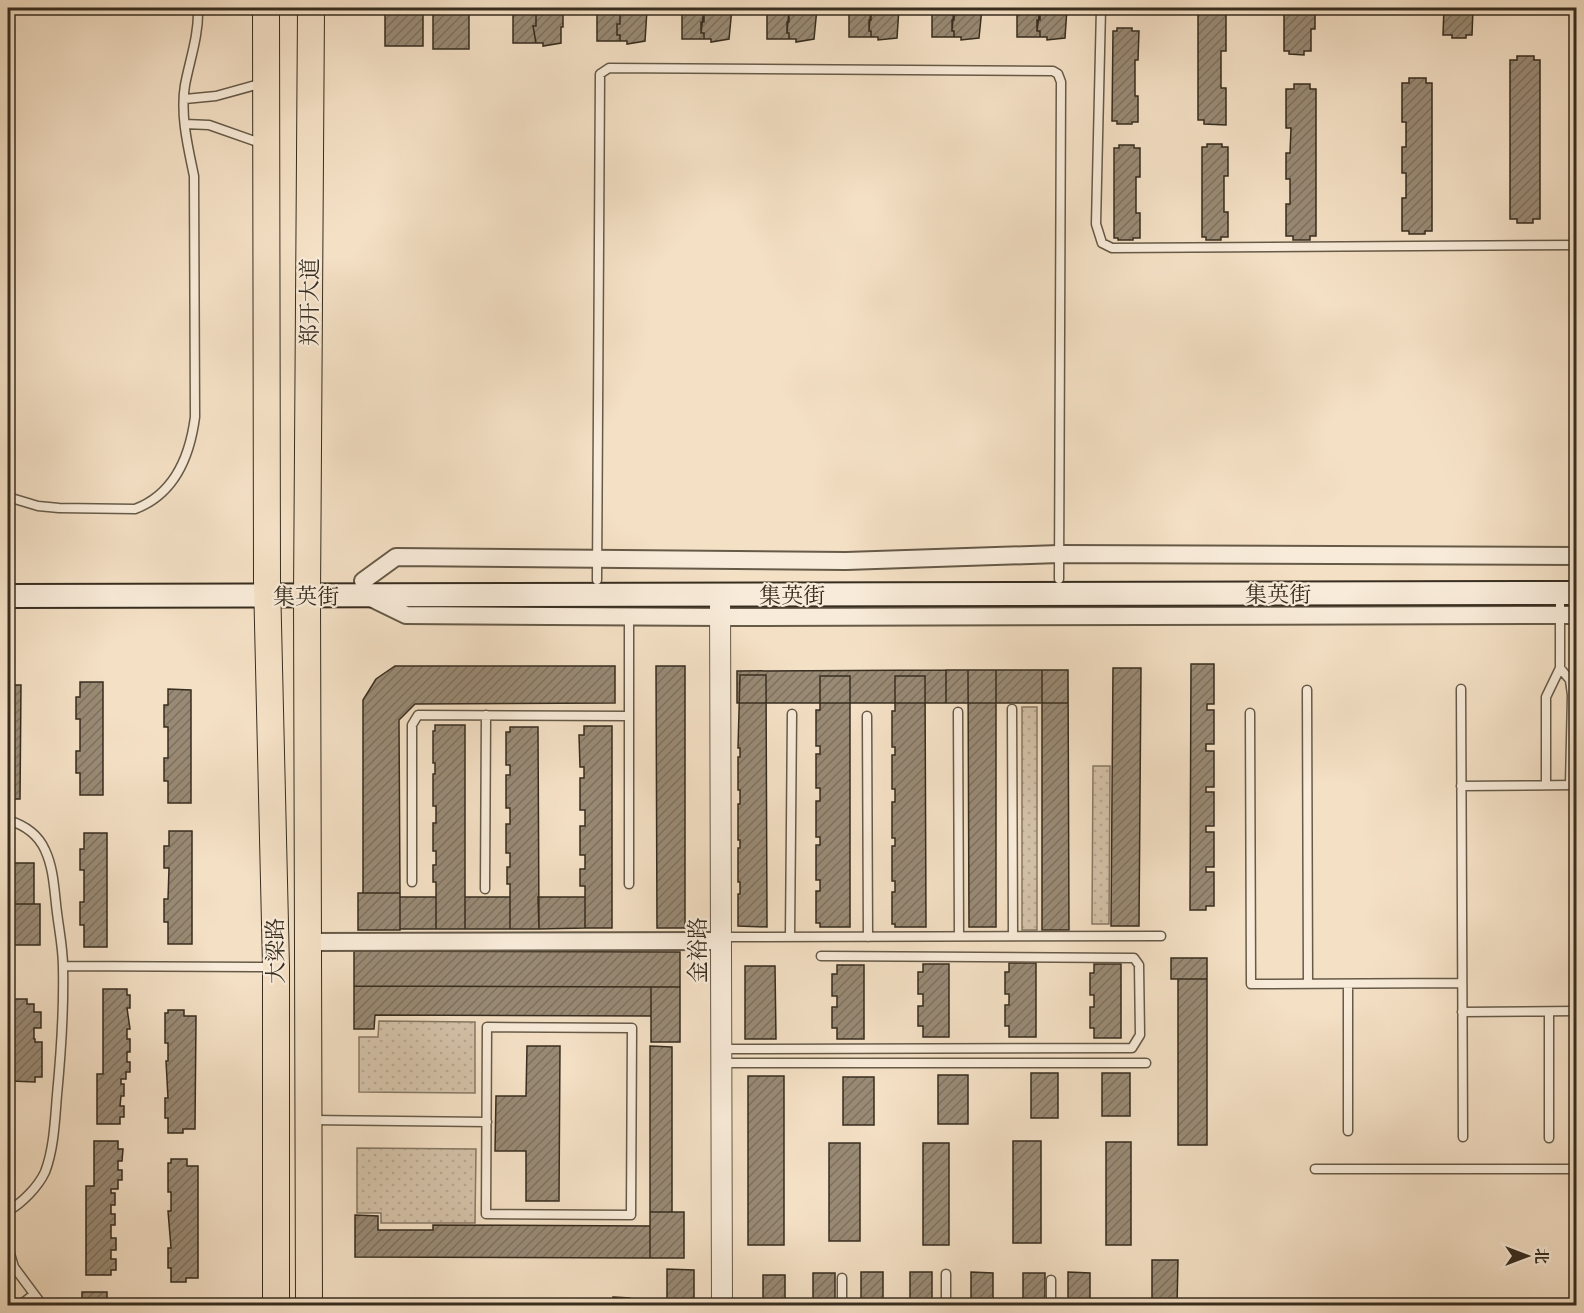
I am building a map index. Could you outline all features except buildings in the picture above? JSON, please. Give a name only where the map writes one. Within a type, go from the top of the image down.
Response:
[{"type":"main road","name":"郑开大道","points":[[266,8],[267,588]]},
{"type":"main road","name":"郑开大道","points":[[307,588],[311,8]]},
{"type":"main road","name":"集英街","points":[[365,588],[597,570],[1059,579],[1576,578]]},
{"type":"main road","name":"集英街","points":[[8,581],[267,588],[365,588],[720,606],[1568,604]]},
{"type":"main road","name":"集英街","points":[[8,596],[267,588]]},
{"type":"main road","name":"大梁路","points":[[267,588],[276,967],[276,1305]]},
{"type":"main road","name":"大梁路","points":[[307,588],[311,1304]]},
{"type":"street","points":[[597,570],[1059,554],[1576,556]]},
{"type":"street","points":[[365,588],[406,615],[629,616],[720,606]]},
{"type":"street","name":"金裕路","points":[[720,606],[722,1305]]},
{"type":"street","points":[[308,942],[721,939]]},
{"type":"lane","points":[[8,497],[38,506],[59,508],[135,509],[144,506],[166,488],[179,473],[187,456],[192,441],[195,417],[194,177],[186,138],[185,87],[195,45],[198,8]]},
{"type":"lane","points":[[1101,8],[1096,224],[1102,243],[1112,248],[1576,245]]},
{"type":"lane","points":[[597,570],[600,75],[604,70],[609,68],[1053,71],[1061,82],[1059,579]]},
{"type":"lane","points":[[185,99],[216,96],[266,82]]},
{"type":"lane","points":[[186,124],[209,125],[265,145]]},
{"type":"lane","points":[[1546,785],[1546,697],[1560,668],[1568,604]]},
{"type":"lane","points":[[629,616],[630,884]]},
{"type":"lane","points":[[1461,786],[1573,785],[1572,695],[1570,680],[1560,668]]},
{"type":"lane","points":[[1461,689],[1462,1137]]},
{"type":"lane","points":[[1307,690],[1308,984]]},
{"type":"lane","points":[[1012,709],[1013,936]]},
{"type":"lane","points":[[958,712],[959,936]]},
{"type":"lane","points":[[1250,713],[1251,984],[1462,983]]},
{"type":"lane","points":[[790,937],[792,714]]},
{"type":"lane","points":[[412,882],[412,725],[418,715],[629,716]]},
{"type":"lane","points":[[485,889],[486,715]]},
{"type":"lane","points":[[867,716],[868,937]]},
{"type":"lane","points":[[8,820],[27,829],[39,839],[46,851],[52,869],[63,966],[61,1055],[51,1147],[45,1172],[15,1207],[8,1211]]},
{"type":"lane","points":[[721,939],[1161,936]]},
{"type":"lane","points":[[721,1056],[1132,1048],[1140,1035],[1139,965],[1134,958],[821,956]]},
{"type":"lane","points":[[63,966],[276,967]]},
{"type":"lane","points":[[1348,984],[1348,1131]]},
{"type":"lane","points":[[1462,1012],[1576,1011]]},
{"type":"lane","points":[[1549,1012],[1549,1138]]},
{"type":"lane","points":[[487,1027],[632,1028],[631,1215],[486,1214],[487,1122],[487,1027]]},
{"type":"lane","points":[[721,1056],[1146,1063]]},
{"type":"lane","points":[[309,1120],[487,1122]]},
{"type":"lane","points":[[1315,1169],[1576,1169]]},
{"type":"lane","points":[[8,1247],[14,1267],[43,1305]]},
{"type":"lane","points":[[946,1274],[946,1305]]},
{"type":"lane","points":[[842,1278],[842,1305]]},
{"type":"lane","points":[[1051,1280],[1051,1305]]},
{"type":"lane","points":[[19,1305],[34,1294]]},
{"type":"shaded area","points":[[1022,707],[1037,707],[1037,930],[1022,930]]},
{"type":"shaded area","points":[[1093,766],[1110,766],[1109,924],[1092,924]]},
{"type":"shaded area","points":[[379,1021],[475,1022],[475,1093],[359,1092],[359,1037],[378,1037]]},
{"type":"shaded area","points":[[357,1148],[476,1149],[475,1223],[381,1223],[381,1213],[357,1213]]}]
